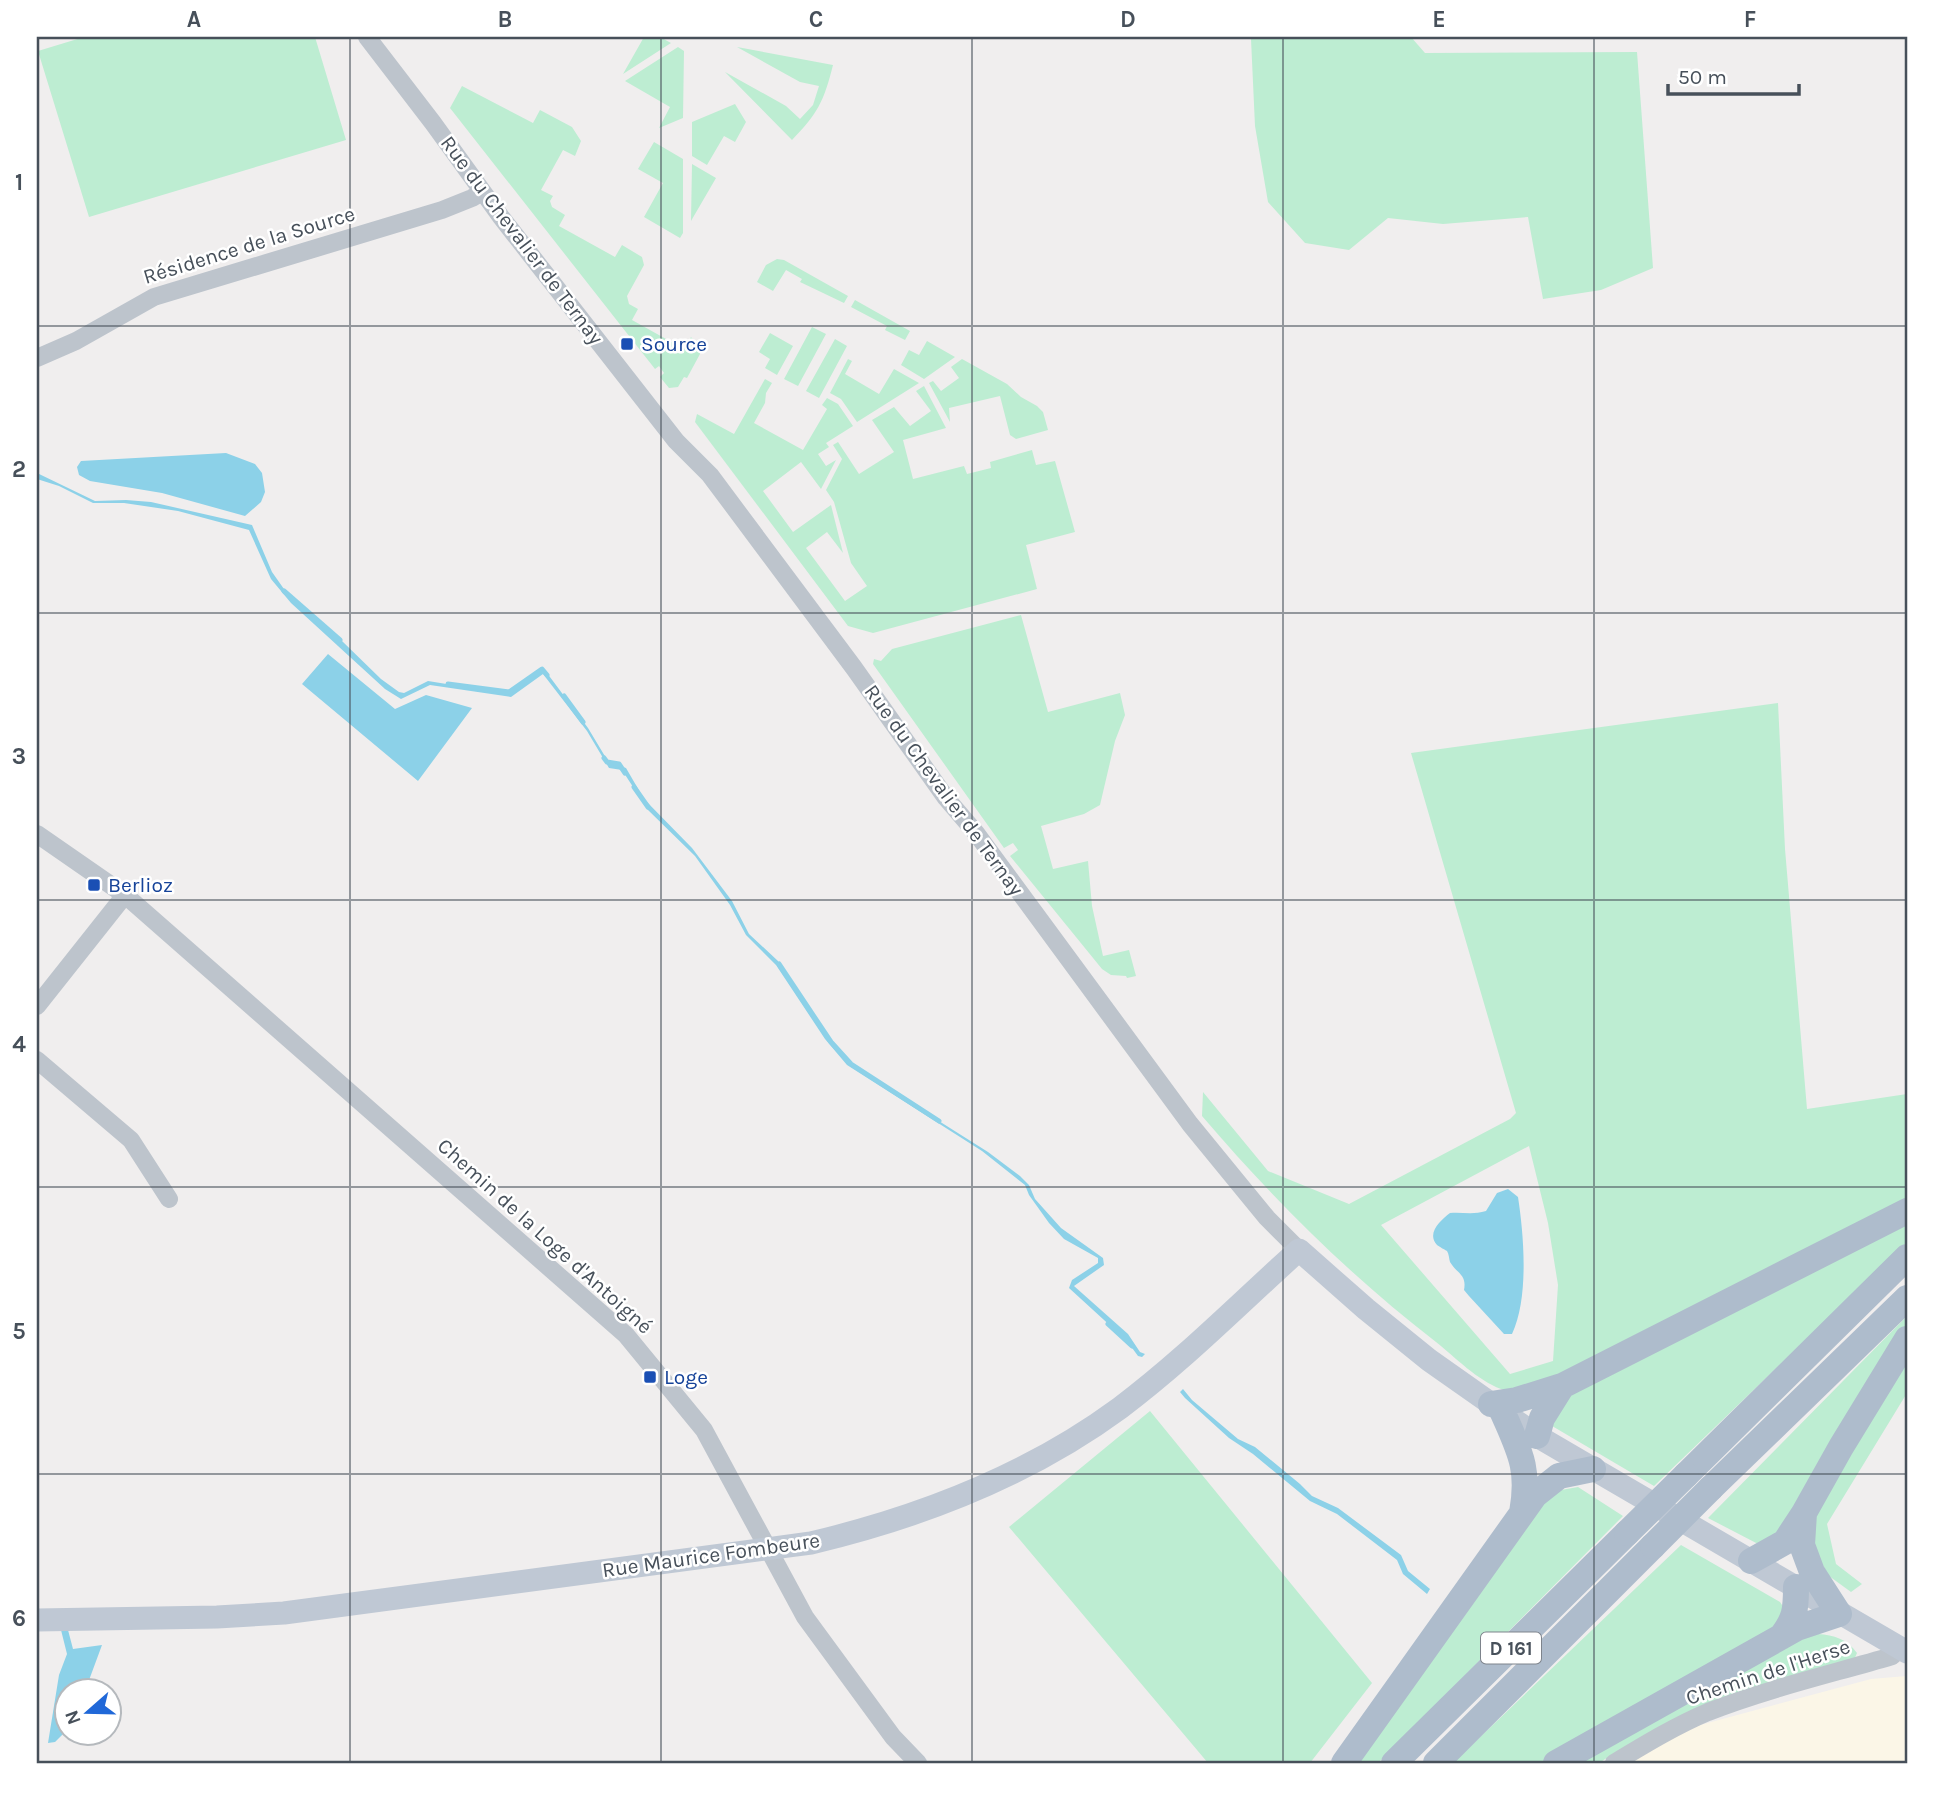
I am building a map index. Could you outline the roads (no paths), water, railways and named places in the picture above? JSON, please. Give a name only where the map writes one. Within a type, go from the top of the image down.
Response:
[{"type":"main road","points":[[1522,1513],[1527,1488],[1523,1459],[1497,1408],[1562,1387],[1907,1211]]},
{"type":"main road","name":"D 161","points":[[1394,1763],[1907,1256]]},
{"type":"main road","name":"D 161","points":[[1436,1763],[1711,1488],[1907,1298]]},
{"type":"main road","points":[[1751,1561],[1784,1542],[1907,1339]]},
{"type":"main road","points":[[1537,1436],[1542,1418],[1562,1387]]},
{"type":"main road","points":[[1345,1763],[1535,1495],[1559,1476],[1593,1469]]},
{"type":"main road","points":[[1556,1763],[1797,1628],[1839,1614],[1812,1572],[1802,1545],[1804,1513]]},
{"type":"main road","points":[[1781,1637],[1792,1623],[1796,1587]]},
{"type":"street","name":"Rue du Chevalier de Ternay","points":[[366,37],[433,123],[482,192],[676,441],[710,475],[848,660],[946,798],[976,833],[1190,1124],[1267,1219],[1376,1318],[1429,1360],[1537,1436],[1904,1650]]},
{"type":"street","name":"Résidence de la Source","points":[[37,358],[76,341],[154,297],[442,210],[482,192]]},
{"type":"street","name":"Chemin de la Loge d'Antoigné","points":[[37,834],[125,895],[626,1335],[704,1430],[805,1617],[893,1737],[918,1763]]},
{"type":"street","points":[[37,1006],[125,895]]},
{"type":"street","points":[[37,1060],[131,1140],[169,1199]]},
{"type":"street","name":"Rue Maurice Fombeure","points":[[37,1620],[217,1617],[284,1613],[811,1543],[862,1531],[969,1493],[1072,1440],[1120,1408],[1177,1361],[1299,1250]]},
{"type":"street","name":"Chemin de l'Herse","points":[[1614,1763],[1664,1733],[1708,1712],[1892,1656],[1904,1650]]},
{"type":"water","points":[[226,453],[255,464],[262,473],[265,492],[261,502],[245,516],[162,493],[90,481],[79,475],[77,467],[81,461]]},
{"type":"water","points":[[37,473],[95,501],[151,502],[252,525],[272,572],[291,599],[399,692],[404,693],[428,681],[496,692],[513,691],[544,669],[588,728],[609,763],[626,768],[644,799],[692,848],[732,901],[749,934],[778,961],[836,1048],[858,1070],[988,1152],[1020,1176],[1029,1185],[1035,1199],[1061,1228],[1103,1258],[1104,1265],[1074,1286],[1128,1334],[1140,1352],[1145,1354],[1138,1356],[1127,1341],[1069,1288],[1072,1280],[1098,1263],[1098,1258],[1064,1239],[1049,1223],[1025,1185],[982,1151],[847,1065],[825,1039],[776,965],[746,935],[730,905],[695,856],[648,810],[622,770],[609,768],[587,731],[543,674],[511,697],[430,685],[401,699],[385,689],[291,603],[271,579],[249,530],[178,511],[124,503],[93,503],[59,486],[37,479]]},
{"type":"water","points":[[328,654],[395,709],[426,695],[472,708],[418,781],[302,684]]},
{"type":"water","points":[[1508,1189],[1518,1197],[1524,1267],[1517,1319],[1512,1334],[1504,1334],[1464,1290],[1463,1277],[1450,1262],[1447,1251],[1437,1245],[1433,1236],[1436,1227],[1450,1213],[1486,1211],[1497,1193]]},
{"type":"water","points":[[1183,1389],[1238,1439],[1255,1447],[1312,1496],[1338,1508],[1401,1555],[1408,1571],[1430,1589],[1427,1594],[1403,1574],[1397,1560],[1337,1514],[1310,1501],[1253,1454],[1229,1438],[1185,1398],[1180,1392]]},
{"type":"water","points":[[61,1630],[68,1630],[73,1649],[102,1645],[90,1678],[59,1678],[67,1654]]},
{"type":"water","points":[[52,1718],[52,1742],[48,1743]]},
{"type":"waterway","points":[[284,591],[340,640]]},
{"type":"waterway","points":[[448,684],[509,692],[542,669],[547,675]]},
{"type":"waterway","points":[[564,696],[583,722]]},
{"type":"waterway","points":[[604,758],[607,762],[619,764],[625,773]]},
{"type":"waterway","points":[[634,787],[648,807]]},
{"type":"waterway","points":[[779,964],[831,1042],[851,1064],[939,1121]]},
{"type":"waterway","points":[[1108,1324],[1132,1346]]},
{"type":"place","name":"Source","points":[[627,344]]},
{"type":"place","name":"Berlioz","points":[[94,885]]},
{"type":"place","name":"Loge","points":[[650,1377]]}]
